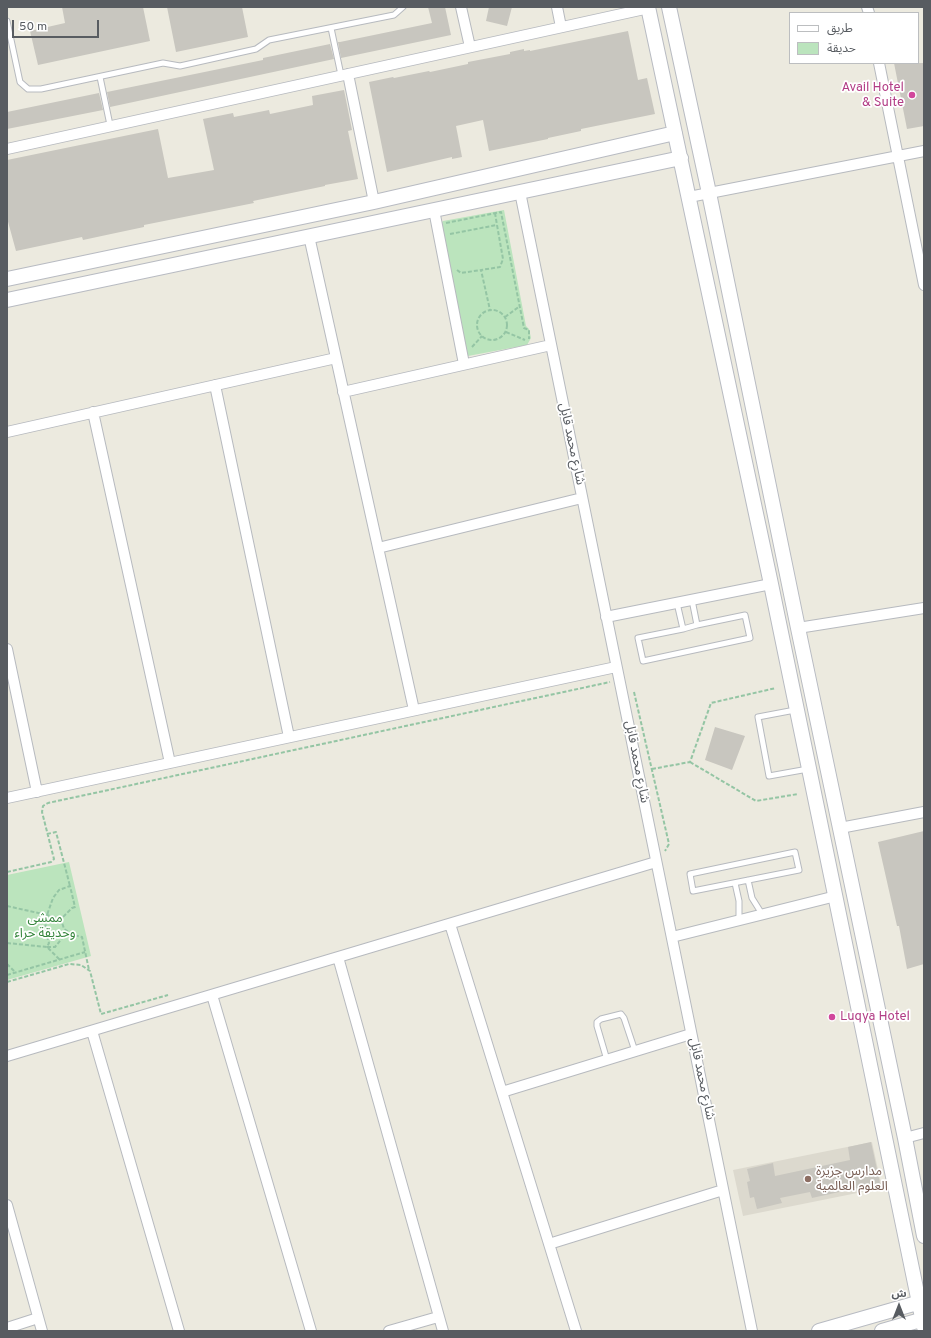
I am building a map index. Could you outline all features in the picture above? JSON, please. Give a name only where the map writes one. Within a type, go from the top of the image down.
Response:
[{"type":"street","points":[[461,7],[470,47]]},
{"type":"street","points":[[556,7],[560,27]]},
{"type":"street","points":[[669,7],[709,193],[924,1236]]},
{"type":"street","points":[[7,148],[648,8],[771,584],[921,1302],[923,1322],[882,1331]]},
{"type":"street","points":[[879,64],[924,285]]},
{"type":"street","points":[[344,74],[374,202]]},
{"type":"street","points":[[7,279],[374,202],[675,133]]},
{"type":"street","points":[[689,197],[924,151]]},
{"type":"street","points":[[7,300],[681,158]]},
{"type":"street","name":"شارع محمد قابل","points":[[520,192],[616,667],[658,858],[691,1034],[752,1331]]},
{"type":"street","points":[[434,210],[464,364]]},
{"type":"street","points":[[309,236],[414,710]]},
{"type":"street","points":[[343,392],[551,345]]},
{"type":"street","points":[[7,432],[336,358]]},
{"type":"street","points":[[215,385],[289,737]]},
{"type":"street","points":[[93,412],[170,763]]},
{"type":"street","points":[[378,548],[582,498]]},
{"type":"street","points":[[606,617],[771,584]]},
{"type":"street","points":[[798,628],[924,608]]},
{"type":"street","points":[[7,649],[8,663],[37,792]]},
{"type":"street","points":[[7,798],[616,667]]},
{"type":"street","points":[[840,828],[924,812]]},
{"type":"street","points":[[7,1056],[450,924],[658,858]]},
{"type":"street","points":[[672,937],[836,896]]},
{"type":"street","points":[[450,924],[576,1331]]},
{"type":"street","points":[[338,958],[443,1331]]},
{"type":"street","points":[[212,995],[311,1331]]},
{"type":"street","points":[[862,1020],[879,1016]]},
{"type":"street","points":[[92,1031],[179,1331]]},
{"type":"street","points":[[502,1092],[691,1034]]},
{"type":"street","points":[[905,1138],[924,1134]]},
{"type":"street","points":[[549,1244],[723,1190]]},
{"type":"street","points":[[7,1205],[42,1331]]},
{"type":"street","points":[[819,1331],[921,1302]]},
{"type":"street","points":[[389,1331],[438,1317]]},
{"type":"street","points":[[7,1328],[38,1318]]},
{"type":"lane","points":[[7,21],[9,41],[20,82],[28,89],[41,89],[163,63],[180,66],[256,49],[269,40],[394,15],[403,7]]},
{"type":"lane","points":[[331,28],[344,74]]},
{"type":"lane","points":[[100,77],[110,126]]},
{"type":"lane","points":[[692,600],[697,625]]},
{"type":"lane","points":[[677,603],[683,629]]},
{"type":"lane","points":[[745,615],[750,638],[643,661],[638,638],[683,629],[745,615]]},
{"type":"lane","points":[[797,710],[758,717],[769,776],[809,769]]},
{"type":"lane","points":[[795,852],[799,870],[735,883],[693,891],[690,874],[795,852]]},
{"type":"lane","points":[[748,880],[752,898],[762,914]]},
{"type":"lane","points":[[735,883],[739,901],[739,920]]},
{"type":"lane","points":[[607,1060],[597,1026],[600,1019],[621,1014],[624,1018],[635,1051]]},
{"type":"path","points":[[444,223],[501,212],[524,328],[529,330],[530,338],[528,342],[506,332]]},
{"type":"path","points":[[454,268],[461,273],[500,267],[503,259],[495,213]]},
{"type":"path","points":[[448,235],[497,225]]},
{"type":"path","points":[[503,259],[510,257]]},
{"type":"path","points":[[482,270],[490,310]]},
{"type":"path","points":[[505,316],[520,306]]},
{"type":"path","points":[[490,310],[499,311],[505,316],[507,322],[506,332],[503,336],[495,340],[490,340],[482,336],[477,328],[479,318],[485,312],[490,310]]},
{"type":"path","points":[[472,347],[482,336]]},
{"type":"path","points":[[495,340],[496,344]]},
{"type":"path","points":[[7,872],[51,862],[54,859],[42,812],[43,806],[48,803],[612,681]]},
{"type":"path","points":[[632,685],[669,844],[666,850],[658,858]]},
{"type":"path","points":[[690,762],[710,703],[776,688]]},
{"type":"path","points":[[652,769],[690,762],[756,801],[798,794]]},
{"type":"path","points":[[47,834],[56,832],[75,907],[61,918]]},
{"type":"path","points":[[47,947],[49,943],[45,930],[47,915],[53,898],[59,890],[70,886]]},
{"type":"path","points":[[7,906],[61,918]]},
{"type":"path","points":[[61,918],[64,929],[74,935],[82,937],[101,1014],[170,995]]},
{"type":"path","points":[[7,943],[55,947],[68,931]]},
{"type":"path","points":[[47,947],[60,960]]},
{"type":"path","points":[[7,975],[85,952]]},
{"type":"path","points":[[7,964],[16,973]]},
{"type":"path","points":[[7,982],[69,964],[81,965],[89,970]]},
{"type":"shaded area","name":"مدارس جزيرة العلوم العالمية","points":[[872,1142],[882,1188],[743,1216],[733,1170]]},
{"type":"green space","points":[[504,210],[526,326],[529,329],[531,338],[527,345],[468,356],[464,352],[439,225],[443,221]]},
{"type":"green space","name":"ممشى وحديقة حراء","points":[[69,862],[91,956],[7,980],[7,875]]},
{"type":"building","points":[[62,7],[143,7],[150,41],[38,65],[30,31],[65,23]]},
{"type":"building","points":[[167,7],[242,7],[248,37],[176,52]]},
{"type":"building","points":[[428,7],[445,7],[451,35],[341,58],[338,42],[432,23]]},
{"type":"building","points":[[489,7],[512,7],[507,26],[486,21]]},
{"type":"building","points":[[628,31],[638,80],[647,78],[655,114],[581,129],[581,131],[548,139],[489,151],[483,120],[456,126],[462,157],[452,159],[452,157],[387,172],[369,82],[468,64],[468,62],[510,54],[510,52],[524,49],[524,51],[530,51]]},
{"type":"building","points":[[330,44],[334,59],[110,107],[107,92],[263,60],[263,58]]},
{"type":"building","name":"Avail Hotel & Suite","points":[[924,63],[924,126],[907,129],[894,64]]},
{"type":"building","points":[[344,90],[352,130],[348,131],[358,179],[253,201],[254,203],[144,225],[144,227],[83,240],[82,237],[16,251],[7,218],[7,160],[158,129],[168,178],[214,170],[203,119],[233,113],[234,117],[269,110],[270,114],[313,105],[312,96]]},
{"type":"building","points":[[99,93],[103,110],[7,129],[7,112]]},
{"type":"building","points":[[715,727],[745,736],[732,770],[705,760]]},
{"type":"building","points":[[924,831],[924,964],[907,969],[899,926],[897,926],[878,842]]},
{"type":"building","name":"مدارس جزيرة العلوم العالمية","points":[[871,1142],[880,1183],[812,1198],[810,1192],[780,1198],[782,1203],[757,1209],[754,1197],[750,1198],[747,1182],[750,1181],[747,1169],[773,1163],[775,1176],[850,1160],[848,1147]]},
{"type":"place","name":"Avail Hotel & Suite","points":[[912,95]]},
{"type":"place","name":"Luqya Hotel","points":[[832,1017]]},
{"type":"place","name":"مدارس جزيرة العلوم العالمية","points":[[808,1179]]}]
